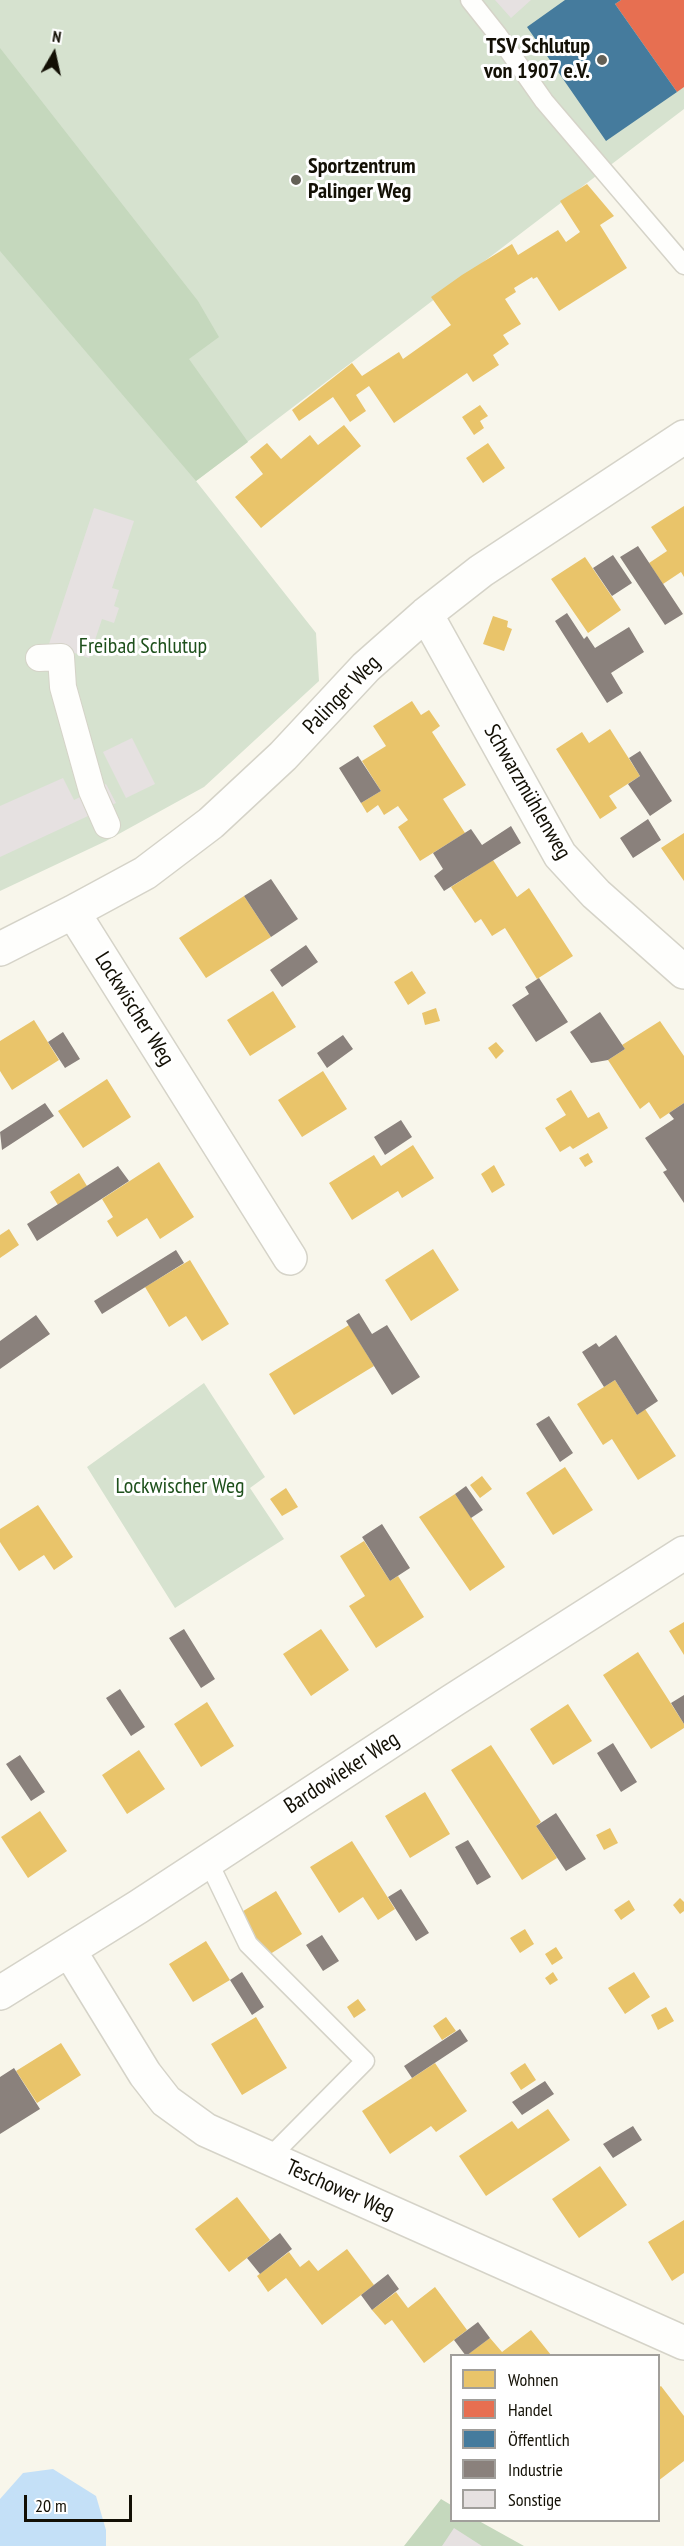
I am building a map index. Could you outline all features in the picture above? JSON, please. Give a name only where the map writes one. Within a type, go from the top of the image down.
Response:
[{"type":"street","name":"Palinger Weg","points":[[0,950],[145,873],[211,823],[283,756],[366,667],[426,614],[481,571],[684,437]]},
{"type":"street","name":"Schwarzmühlenweg","points":[[426,614],[560,855],[596,894],[684,972]]},
{"type":"street","points":[[39,658],[61,657],[63,687],[92,791],[107,825]]},
{"type":"street","name":"Lockwischer Weg","points":[[74,912],[290,1258]]},
{"type":"street","name":"Bardowieker Weg","points":[[0,1993],[684,1553]]},
{"type":"street","name":"Teschower Weg","points":[[69,1950],[145,2074],[166,2101],[206,2130],[684,2343]]},
{"type":"lane","points":[[470,0],[544,101],[684,265]]},
{"type":"lane","points":[[208,1861],[248,1944],[365,2061],[268,2158]]},
{"type":"green space","name":"Sportzentrum Palinger Weg","points":[[0,0],[684,0],[684,109],[196,481],[316,633],[319,681],[204,787],[106,841],[0,891]]},
{"type":"green space","points":[[0,48],[198,301],[219,337],[189,359],[248,442],[196,481],[0,251]]},
{"type":"green space","name":"Lockwischer Weg","points":[[204,1383],[265,1477],[250,1488],[284,1539],[175,1608],[87,1467]]},
{"type":"green space","points":[[441,2499],[450,2504],[450,2522],[481,2522],[524,2546],[404,2546]]},
{"type":"water","points":[[53,2469],[96,2496],[106,2530],[106,2546],[0,2546],[0,2499],[23,2473]]},
{"type":"building: Wohnen","points":[[587,184],[614,216],[600,225],[627,268],[559,311],[537,277],[533,279],[532,277],[514,288],[516,292],[505,299],[521,324],[503,335],[509,344],[493,355],[499,365],[473,382],[467,373],[394,423],[369,386],[356,395],[366,411],[350,422],[333,397],[299,421],[292,410],[352,363],[362,376],[399,352],[403,359],[451,325],[431,297],[462,275],[512,244],[518,255],[558,230],[566,242],[580,232],[560,201]]},
{"type":"building: Wohnen","points":[[480,405],[488,416],[480,421],[484,428],[474,435],[462,417]]},
{"type":"building: Wohnen","points":[[344,425],[361,446],[261,528],[235,497],[263,474],[250,457],[267,443],[281,459],[310,435],[318,445]]},
{"type":"building: Wohnen","points":[[488,443],[505,468],[483,483],[466,458]]},
{"type":"building: Wohnen","points":[[684,506],[684,577],[681,572],[663,584],[649,563],[667,551],[651,527]]},
{"type":"building: Wohnen","points":[[585,557],[621,610],[588,633],[551,579]]},
{"type":"building: Wohnen","points":[[493,616],[508,621],[507,627],[512,629],[504,651],[483,644]]},
{"type":"building: Wohnen","points":[[412,701],[421,715],[429,710],[440,726],[432,732],[466,785],[443,799],[465,833],[420,861],[398,827],[408,820],[398,806],[384,815],[378,805],[367,813],[361,803],[381,791],[362,761],[386,746],[373,726]]},
{"type":"building: Wohnen","points":[[610,729],[640,776],[609,796],[617,808],[600,819],[556,749],[582,732],[589,743]]},
{"type":"building: Wohnen","points":[[684,833],[684,881],[661,848]]},
{"type":"building: Wohnen","points":[[493,860],[517,897],[529,888],[573,956],[537,979],[505,928],[492,936],[481,919],[475,923],[451,887]]},
{"type":"building: Wohnen","points":[[244,896],[271,937],[206,978],[179,938]]},
{"type":"building: Wohnen","points":[[412,971],[426,993],[408,1005],[394,982]]},
{"type":"building: Wohnen","points":[[273,991],[296,1027],[250,1056],[227,1020]]},
{"type":"building: Wohnen","points":[[436,1008],[440,1021],[425,1025],[422,1013]]},
{"type":"building: Wohnen","points":[[34,1020],[59,1060],[12,1090],[0,1071],[0,1041]]},
{"type":"building: Wohnen","points":[[660,1021],[684,1056],[684,1103],[660,1119],[649,1102],[640,1109],[608,1060],[625,1049],[622,1045]]},
{"type":"building: Wohnen","points":[[496,1042],[504,1051],[496,1059],[488,1048]]},
{"type":"building: Wohnen","points":[[323,1071],[347,1109],[302,1137],[278,1100]]},
{"type":"building: Wohnen","points":[[107,1079],[131,1117],[83,1148],[58,1111]]},
{"type":"building: Wohnen","points":[[571,1090],[588,1118],[599,1112],[608,1128],[573,1149],[570,1146],[560,1152],[545,1128],[566,1115],[556,1099]]},
{"type":"building: Wohnen","points":[[413,1145],[434,1178],[402,1198],[398,1191],[352,1220],[329,1183],[374,1155],[381,1166]]},
{"type":"building: Wohnen","points":[[588,1153],[593,1162],[585,1167],[579,1158]]},
{"type":"building: Wohnen","points":[[159,1162],[194,1217],[160,1239],[147,1218],[117,1237],[107,1221],[113,1217],[102,1199]]},
{"type":"building: Wohnen","points":[[494,1165],[505,1185],[492,1193],[481,1174]]},
{"type":"building: Wohnen","points":[[79,1173],[87,1186],[58,1205],[50,1192]]},
{"type":"building: Wohnen","points":[[9,1229],[19,1245],[0,1258],[0,1235]]},
{"type":"building: Wohnen","points":[[433,1249],[459,1290],[411,1321],[385,1280]]},
{"type":"building: Wohnen","points":[[190,1260],[229,1324],[202,1341],[186,1316],[169,1327],[145,1287]]},
{"type":"building: Wohnen","points":[[349,1325],[374,1366],[294,1415],[269,1374]]},
{"type":"building: Wohnen","points":[[615,1380],[637,1415],[645,1409],[676,1456],[638,1480],[612,1439],[603,1445],[577,1404]]},
{"type":"building: Wohnen","points":[[565,1467],[593,1510],[553,1535],[526,1493]]},
{"type":"building: Wohnen","points":[[482,1476],[492,1489],[480,1498],[470,1485]]},
{"type":"building: Wohnen","points":[[286,1488],[298,1507],[282,1516],[270,1499]]},
{"type":"building: Wohnen","points":[[455,1494],[505,1567],[470,1591],[419,1517]]},
{"type":"building: Wohnen","points":[[38,1505],[73,1557],[54,1570],[44,1555],[19,1571],[0,1542],[0,1529]]},
{"type":"building: Wohnen","points":[[364,1541],[390,1581],[398,1576],[424,1617],[376,1648],[349,1606],[365,1596],[340,1556]]},
{"type":"building: Wohnen","points":[[684,1622],[684,1655],[669,1631]]},
{"type":"building: Wohnen","points":[[321,1629],[349,1670],[311,1696],[283,1654]]},
{"type":"building: Wohnen","points":[[638,1652],[684,1724],[684,1728],[651,1749],[603,1675]]},
{"type":"building: Wohnen","points":[[207,1702],[234,1746],[201,1767],[174,1724]]},
{"type":"building: Wohnen","points":[[568,1704],[592,1741],[553,1765],[530,1729]]},
{"type":"building: Wohnen","points":[[491,1745],[541,1822],[536,1826],[557,1858],[522,1880],[451,1770]]},
{"type":"building: Wohnen","points":[[139,1750],[165,1789],[127,1814],[102,1775]]},
{"type":"building: Wohnen","points":[[425,1792],[450,1834],[410,1858],[385,1816]]},
{"type":"building: Wohnen","points":[[40,1811],[67,1851],[28,1878],[1,1837]]},
{"type":"building: Wohnen","points":[[610,1828],[618,1843],[604,1850],[596,1835]]},
{"type":"building: Wohnen","points":[[352,1841],[395,1909],[378,1920],[363,1897],[339,1913],[310,1867]]},
{"type":"building: Wohnen","points":[[276,1891],[302,1934],[267,1956],[240,1913]]},
{"type":"building: Wohnen","points":[[680,1898],[684,1902],[684,1911],[680,1914],[673,1905]]},
{"type":"building: Wohnen","points":[[629,1900],[635,1910],[621,1920],[614,1910]]},
{"type":"building: Wohnen","points":[[525,1929],[534,1944],[520,1953],[510,1938]]},
{"type":"building: Wohnen","points":[[206,1941],[230,1980],[193,2002],[169,1964]]},
{"type":"building: Wohnen","points":[[556,1947],[563,1958],[552,1965],[545,1954]]},
{"type":"building: Wohnen","points":[[553,1972],[558,1980],[550,1985],[545,1978]]},
{"type":"building: Wohnen","points":[[634,1972],[650,1997],[625,2014],[608,1988]]},
{"type":"building: Wohnen","points":[[358,1999],[366,2010],[354,2018],[347,2007]]},
{"type":"building: Wohnen","points":[[666,2007],[674,2021],[658,2030],[651,2015]]},
{"type":"building: Wohnen","points":[[256,2017],[287,2068],[242,2095],[211,2044]]},
{"type":"building: Wohnen","points":[[446,2017],[456,2031],[442,2040],[433,2026]]},
{"type":"building: Wohnen","points":[[61,2043],[81,2075],[37,2103],[16,2071]]},
{"type":"building: Wohnen","points":[[435,2063],[467,2111],[436,2132],[431,2126],[390,2154],[362,2111]]},
{"type":"building: Wohnen","points":[[525,2063],[536,2080],[521,2090],[510,2073]]},
{"type":"building: Wohnen","points":[[548,2109],[570,2140],[486,2196],[459,2156],[512,2121],[518,2129]]},
{"type":"building: Wohnen","points":[[600,2166],[627,2205],[579,2238],[552,2199]]},
{"type":"building: Wohnen","points":[[237,2197],[270,2240],[229,2272],[195,2229]]},
{"type":"building: Wohnen","points":[[684,2220],[684,2273],[672,2281],[648,2242]]},
{"type":"building: Wohnen","points":[[347,2249],[374,2285],[322,2325],[286,2278],[268,2292],[257,2276],[289,2252],[300,2267],[309,2260],[318,2271]]},
{"type":"building: Wohnen","points":[[435,2287],[467,2330],[424,2363],[392,2320],[385,2325],[372,2310],[396,2292],[408,2308]]},
{"type":"building: Wohnen","points":[[531,2330],[550,2354],[468,2354],[490,2338],[502,2352]]},
{"type":"building: Wohnen","points":[[660,2387],[684,2416],[684,2461],[660,2479]]},
{"type":"building: Handel","points":[[621,0],[684,0],[684,87],[677,92],[615,4]]},
{"type":"building: Öffentlich","name":"TSV Schlutup von 1907 e.V.","points":[[565,0],[621,0],[615,4],[677,92],[606,141],[527,27]]},
{"type":"building: Industrie","points":[[638,546],[683,614],[665,625],[620,557]]},
{"type":"building: Industrie","points":[[613,555],[632,583],[612,596],[593,568]]},
{"type":"building: Industrie","points":[[567,613],[584,639],[587,636],[595,648],[629,627],[644,652],[611,673],[623,693],[607,703],[555,621]]},
{"type":"building: Industrie","points":[[640,751],[672,801],[650,816],[628,784],[640,776],[629,758]]},
{"type":"building: Industrie","points":[[358,756],[381,791],[361,803],[339,768]]},
{"type":"building: Industrie","points":[[648,819],[661,840],[633,858],[620,838]]},
{"type":"building: Industrie","points":[[511,826],[521,843],[444,891],[434,876],[443,869],[433,853],[471,829],[482,845]]},
{"type":"building: Industrie","points":[[271,879],[298,919],[271,937],[244,896]]},
{"type":"building: Industrie","points":[[306,945],[318,962],[282,987],[270,970]]},
{"type":"building: Industrie","points":[[539,978],[568,1022],[536,1042],[512,1005],[529,994],[525,987]]},
{"type":"building: Industrie","points":[[600,1012],[625,1049],[608,1060],[591,1063],[570,1032]]},
{"type":"building: Industrie","points":[[63,1032],[80,1059],[65,1068],[48,1042]]},
{"type":"building: Industrie","points":[[343,1035],[353,1049],[327,1068],[317,1053]]},
{"type":"building: Industrie","points":[[45,1103],[54,1116],[2,1150],[0,1132]]},
{"type":"building: Industrie","points":[[684,1103],[684,1203],[663,1172],[667,1170],[645,1138],[674,1119],[669,1113]]},
{"type":"building: Industrie","points":[[401,1120],[412,1137],[385,1155],[374,1137]]},
{"type":"building: Industrie","points":[[118,1166],[129,1181],[37,1241],[27,1224]]},
{"type":"building: Industrie","points":[[176,1250],[184,1263],[102,1314],[94,1301]]},
{"type":"building: Industrie","points":[[359,1313],[372,1334],[387,1325],[420,1377],[392,1395],[346,1321]]},
{"type":"building: Industrie","points":[[36,1315],[50,1334],[0,1369],[0,1341]]},
{"type":"building: Industrie","points":[[616,1335],[658,1401],[637,1415],[615,1380],[604,1387],[582,1352],[596,1343],[599,1347]]},
{"type":"building: Industrie","points":[[549,1416],[573,1453],[560,1462],[536,1424]]},
{"type":"building: Industrie","points":[[466,1486],[483,1510],[471,1518],[455,1494]]},
{"type":"building: Industrie","points":[[382,1524],[410,1568],[390,1581],[362,1537]]},
{"type":"building: Industrie","points":[[184,1629],[215,1679],[201,1688],[169,1638]]},
{"type":"building: Industrie","points":[[120,1689],[145,1727],[131,1736],[106,1698]]},
{"type":"building: Industrie","points":[[684,1695],[684,1724],[671,1703]]},
{"type":"building: Industrie","points":[[613,1743],[637,1782],[621,1792],[597,1753]]},
{"type":"building: Industrie","points":[[20,1755],[45,1792],[31,1801],[6,1764]]},
{"type":"building: Industrie","points":[[556,1813],[586,1859],[566,1871],[536,1826]]},
{"type":"building: Industrie","points":[[468,1840],[491,1877],[477,1885],[455,1847]]},
{"type":"building: Industrie","points":[[401,1889],[429,1933],[416,1941],[388,1897]]},
{"type":"building: Industrie","points":[[322,1935],[339,1961],[323,1971],[306,1945]]},
{"type":"building: Industrie","points":[[242,1972],[264,2007],[252,2015],[230,1980]]},
{"type":"building: Industrie","points":[[460,2029],[468,2041],[412,2078],[404,2066]]},
{"type":"building: Industrie","points":[[14,2068],[40,2109],[0,2134],[0,2077]]},
{"type":"building: Industrie","points":[[545,2081],[554,2094],[522,2115],[512,2102]]},
{"type":"building: Industrie","points":[[633,2126],[642,2140],[613,2158],[603,2144]]},
{"type":"building: Industrie","points":[[280,2233],[292,2249],[260,2274],[247,2258]]},
{"type":"building: Industrie","points":[[388,2274],[399,2289],[372,2310],[361,2295]]},
{"type":"building: Industrie","points":[[478,2322],[490,2338],[469,2354],[464,2354],[454,2340]]},
{"type":"building: Sonstige","points":[[495,0],[531,0],[511,18]]},
{"type":"building: Sonstige","points":[[94,508],[134,521],[112,588],[119,590],[114,606],[119,608],[114,623],[102,619],[89,658],[49,644]]},
{"type":"building: Sonstige","points":[[132,738],[155,784],[126,798],[103,752]]},
{"type":"building: Sonstige","points":[[63,778],[74,800],[106,784],[116,803],[0,857],[0,806]]},
{"type":"building: Sonstige","points":[[454,2528],[482,2546],[442,2546]]},
{"type":"place","name":"TSV Schlutup von 1907 e.V.","points":[[602,60]]},
{"type":"place","name":"Sportzentrum Palinger Weg","points":[[296,180]]},
{"type":"park label","name":"Freibad Schlutup","points":[[143,647]]}]
